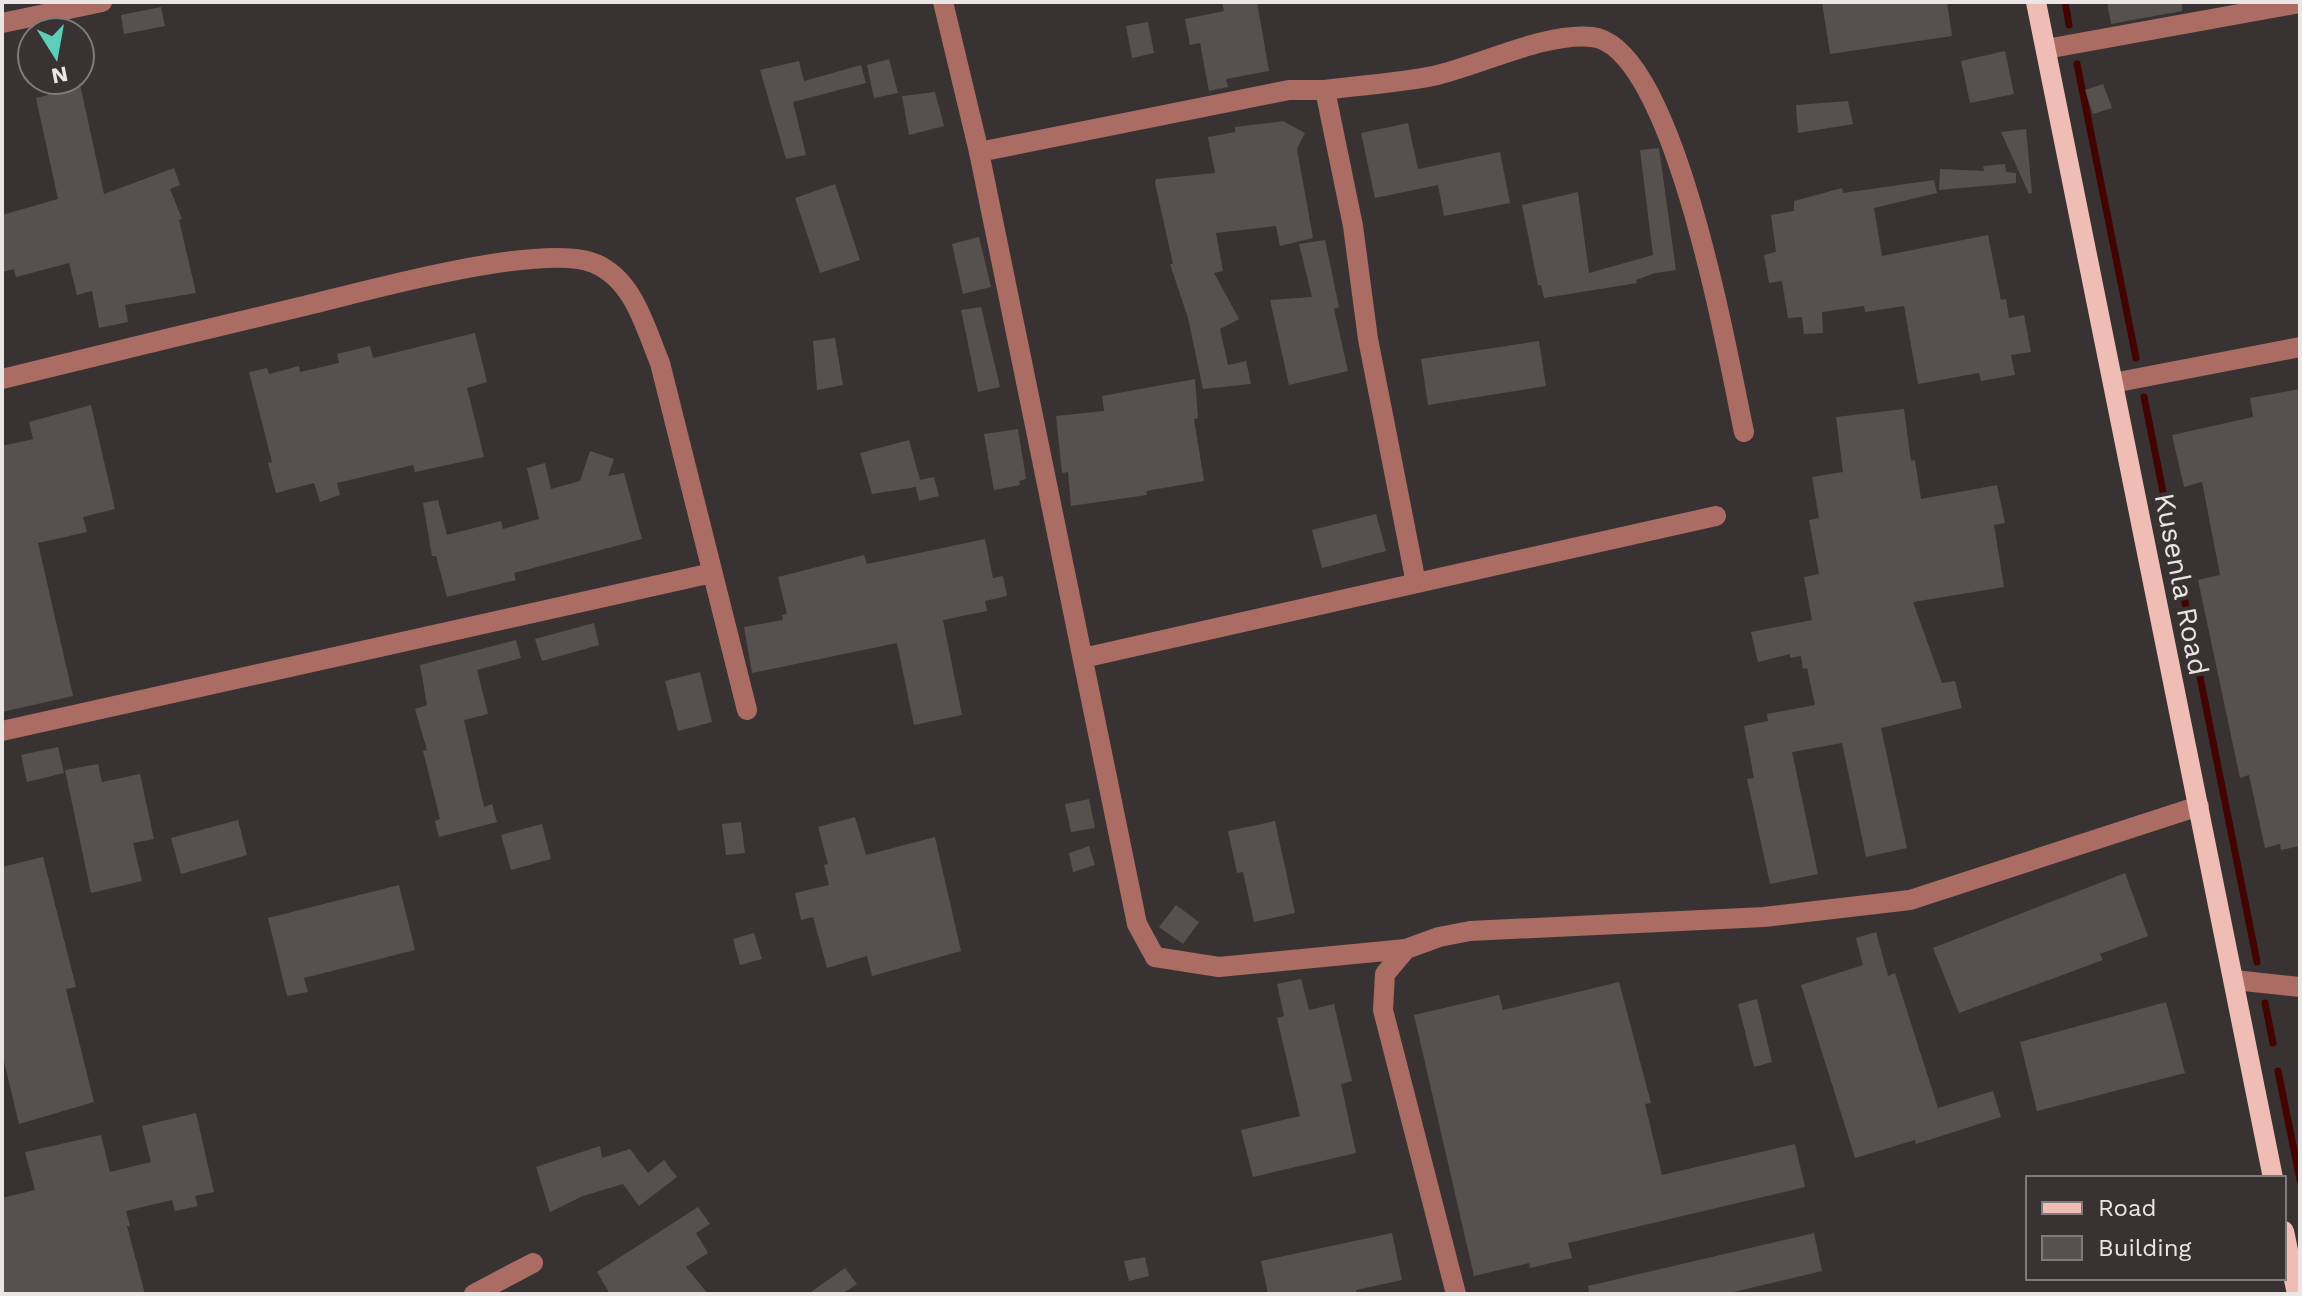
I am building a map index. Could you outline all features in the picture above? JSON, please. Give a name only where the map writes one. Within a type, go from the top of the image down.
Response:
[{"type":"main road","name":"Kusenla Road","points":[[2036,2],[2273,1176]]},
{"type":"main road","points":[[2286,1241],[2297,1294]]},
{"type":"street","points":[[2,23],[102,2]]},
{"type":"street","points":[[943,2],[979,152],[1137,924],[1155,957],[1219,967],[1406,949],[1470,931],[1764,917],[1910,900],[2199,806]]},
{"type":"street","points":[[2046,49],[2300,3]]},
{"type":"street","points":[[979,152],[1289,90],[1325,90],[1434,75],[1567,39],[1594,37],[1632,61],[1656,104],[1691,200],[1744,432]]},
{"type":"street","points":[[1325,90],[1353,226],[1368,339],[1416,583]]},
{"type":"street","points":[[2,379],[434,274],[559,257],[593,262],[620,277],[642,318],[660,363],[747,710]]},
{"type":"street","points":[[2113,383],[2300,347]]},
{"type":"street","points":[[1083,658],[1716,516]]},
{"type":"street","points":[[2,731],[712,573]]},
{"type":"street","points":[[1406,949],[1385,974],[1383,1010],[1456,1294]]},
{"type":"street","points":[[2234,980],[2300,987]]},
{"type":"street","points":[[474,1294],[533,1263]]},
{"type":"building","points":[[1222,2],[1257,2],[1269,71],[1226,79],[1228,87],[1209,91],[1200,43],[1190,45],[1185,19],[1224,11]]},
{"type":"building","points":[[1822,2],[1947,2],[1952,36],[1830,54]]},
{"type":"building","points":[[2107,2],[2182,2],[2182,11],[2111,24]]},
{"type":"building","points":[[161,7],[165,26],[124,34],[121,15]]},
{"type":"building","points":[[1148,22],[1154,53],[1132,58],[1126,26]]},
{"type":"building","points":[[2005,51],[2014,94],[1970,103],[1961,61]]},
{"type":"building","points":[[889,59],[898,93],[874,98],[867,65]]},
{"type":"building","points":[[799,61],[804,81],[861,65],[866,83],[793,102],[806,155],[786,159],[760,70]]},
{"type":"building","points":[[2103,84],[2112,108],[2093,114],[2085,90]]},
{"type":"building","points":[[935,92],[944,126],[909,135],[902,96]]},
{"type":"building","points":[[83,96],[104,194],[174,168],[180,185],[170,189],[182,219],[179,220],[196,293],[125,305],[128,322],[99,328],[92,291],[77,295],[69,263],[16,277],[14,269],[2,272],[2,215],[58,199],[36,98]]},
{"type":"building","points":[[1848,101],[1853,124],[1798,133],[1796,105]]},
{"type":"building","points":[[1283,121],[1305,133],[1297,149],[1313,238],[1280,246],[1276,226],[1216,233],[1223,271],[1214,273],[1239,319],[1220,329],[1228,365],[1246,361],[1251,384],[1203,389],[1188,318],[1170,264],[1173,264],[1156,179],[1215,173],[1208,137],[1235,132],[1235,127]]},
{"type":"building","points":[[1408,123],[1418,169],[1500,152],[1510,203],[1444,216],[1438,185],[1375,198],[1361,133]]},
{"type":"building","points":[[2026,129],[2032,193],[2029,194],[2001,132]]},
{"type":"building","points":[[1659,148],[1676,270],[1655,273],[1636,280],[1637,283],[1544,298],[1541,285],[1538,285],[1522,205],[1578,192],[1589,273],[1653,255],[1640,150]]},
{"type":"building","points":[[2005,164],[2006,172],[2016,173],[2016,183],[1939,190],[1940,169],[1984,171],[1983,166]]},
{"type":"building","points":[[1934,180],[1937,193],[1874,208],[1882,256],[1988,235],[2001,300],[2006,299],[2009,318],[2024,315],[2031,352],[2011,355],[2015,375],[1981,381],[1979,373],[1918,384],[1904,306],[1865,312],[1864,306],[1822,312],[1823,333],[1804,334],[1802,317],[1788,318],[1782,281],[1769,283],[1764,255],[1776,252],[1771,215],[1794,211],[1794,201],[1842,188],[1843,193]]},
{"type":"building","points":[[835,184],[860,260],[820,273],[795,198]]},
{"type":"building","points":[[979,237],[991,287],[963,294],[952,244]]},
{"type":"building","points":[[1325,240],[1339,307],[1334,309],[1348,371],[1289,385],[1270,300],[1312,297],[1299,244]]},
{"type":"building","points":[[981,307],[1000,387],[978,392],[961,310]]},
{"type":"building","points":[[475,333],[487,382],[467,388],[484,457],[415,472],[413,465],[337,483],[340,495],[320,502],[314,483],[276,493],[268,463],[272,462],[249,372],[267,368],[269,374],[299,366],[300,372],[339,363],[337,354],[370,346],[373,358]]},
{"type":"building","points":[[835,338],[843,385],[817,390],[813,341]]},
{"type":"building","points":[[1539,341],[1546,386],[1428,405],[1421,359]]},
{"type":"building","points":[[1195,379],[1198,418],[1194,419],[1204,481],[1146,491],[1147,495],[1071,506],[1068,472],[1062,473],[1056,416],[1104,411],[1102,396]]},
{"type":"building","points":[[2300,389],[2300,846],[2281,850],[2280,844],[2265,848],[2249,775],[2240,778],[2198,580],[2220,575],[2202,482],[2184,487],[2172,435],[2253,417],[2250,398]]},
{"type":"building","points":[[91,405],[115,509],[83,517],[87,532],[38,543],[73,696],[2,712],[2,446],[33,439],[29,422]]},
{"type":"building","points":[[1904,409],[1911,461],[1915,460],[1921,499],[1997,485],[2005,523],[1994,525],[2004,587],[1913,602],[1942,683],[1955,681],[1962,708],[1881,728],[1907,848],[1866,857],[1842,743],[1792,752],[1818,874],[1770,884],[1747,779],[1754,778],[1744,726],[1768,721],[1767,714],[1815,705],[1807,668],[1803,669],[1801,656],[1790,658],[1790,654],[1758,662],[1751,632],[1812,620],[1804,577],[1819,574],[1809,520],[1819,518],[1812,477],[1843,472],[1836,417]]},
{"type":"building","points":[[1018,429],[1026,479],[1019,481],[1020,485],[994,490],[984,434]]},
{"type":"building","points":[[909,440],[920,480],[934,477],[939,496],[919,501],[916,487],[872,494],[860,453]]},
{"type":"building","points":[[590,451],[614,459],[608,476],[624,473],[642,539],[514,573],[516,580],[447,597],[436,556],[432,556],[423,503],[438,500],[447,535],[501,521],[503,529],[539,519],[527,468],[545,463],[551,489],[580,481]]},
{"type":"building","points":[[1376,514],[1386,551],[1322,568],[1312,530]]},
{"type":"building","points":[[985,539],[993,578],[1003,576],[1007,596],[985,601],[987,611],[943,620],[962,715],[914,725],[897,643],[752,673],[744,627],[783,620],[782,615],[787,614],[778,577],[864,555],[867,564]]},
{"type":"building","points":[[594,623],[599,645],[542,661],[535,639]]},
{"type":"building","points":[[516,640],[521,658],[477,670],[488,714],[464,720],[484,807],[492,804],[497,822],[439,837],[435,821],[440,819],[423,751],[427,750],[415,709],[427,705],[420,665]]},
{"type":"building","points":[[700,672],[712,722],[678,731],[665,681]]},
{"type":"building","points":[[58,747],[64,773],[27,782],[21,755]]},
{"type":"building","points":[[98,764],[102,782],[140,774],[154,839],[133,843],[142,881],[91,893],[65,770]]},
{"type":"building","points":[[1089,799],[1095,828],[1071,832],[1065,804]]},
{"type":"building","points":[[855,817],[866,855],[935,837],[961,951],[872,976],[867,956],[827,968],[813,917],[801,920],[795,893],[829,885],[824,865],[828,864],[818,827]]},
{"type":"building","points":[[238,820],[247,855],[181,874],[171,838]]},
{"type":"building","points":[[1275,821],[1295,913],[1254,922],[1243,872],[1237,873],[1228,831]]},
{"type":"building","points":[[741,822],[745,853],[726,855],[722,824]]},
{"type":"building","points":[[542,824],[551,859],[511,870],[501,835]]},
{"type":"building","points":[[1089,846],[1095,865],[1073,872],[1069,853]]},
{"type":"building","points":[[43,857],[76,987],[66,989],[94,1102],[19,1124],[2,1053],[2,867]]},
{"type":"building","points":[[2125,873],[2148,936],[2100,954],[2103,960],[1959,1013],[1933,948]]},
{"type":"building","points":[[399,885],[415,950],[304,978],[308,992],[287,996],[268,918]]},
{"type":"building","points":[[1176,905],[1199,922],[1183,944],[1159,927]]},
{"type":"building","points":[[1876,932],[1888,976],[1895,973],[1938,1108],[1993,1091],[2001,1117],[1916,1144],[1915,1140],[1855,1158],[1801,985],[1863,965],[1856,938]]},
{"type":"building","points":[[754,933],[762,959],[740,965],[733,939]]},
{"type":"building","points":[[1301,979],[1309,1010],[1334,1004],[1352,1081],[1341,1084],[1356,1153],[1253,1177],[1241,1130],[1300,1116],[1277,1018],[1284,1016],[1277,984]]},
{"type":"building","points":[[1619,982],[1651,1103],[1645,1104],[1662,1175],[1795,1144],[1805,1187],[1568,1243],[1572,1258],[1530,1268],[1529,1263],[1474,1276],[1414,1015],[1499,995],[1503,1010]]},
{"type":"building","points":[[1757,999],[1772,1062],[1754,1067],[1738,1004]]},
{"type":"building","points":[[2166,1002],[2185,1073],[2037,1111],[2020,1042]]},
{"type":"building","points":[[196,1113],[214,1192],[195,1196],[198,1206],[175,1211],[172,1200],[126,1211],[145,1294],[2,1294],[2,1198],[35,1190],[25,1152],[101,1135],[110,1172],[151,1162],[142,1126]]},
{"type":"building","points":[[600,1146],[602,1158],[630,1149],[648,1173],[664,1160],[677,1177],[639,1206],[623,1184],[583,1196],[550,1212],[536,1167]]},
{"type":"building","points":[[698,1207],[710,1224],[696,1233],[708,1253],[686,1267],[708,1294],[610,1294],[597,1272]]},
{"type":"building","points":[[1392,1233],[1402,1280],[1356,1290],[1357,1294],[1268,1294],[1261,1261]]},
{"type":"building","points":[[1814,1233],[1822,1271],[1725,1294],[1589,1294],[1588,1286]]},
{"type":"building","points":[[1145,1257],[1149,1276],[1129,1281],[1124,1261]]},
{"type":"building","points":[[845,1268],[857,1284],[842,1294],[808,1294]]},
{"type":"waterway","points":[[2065,2],[2069,25]]},
{"type":"waterway","points":[[2077,64],[2136,358]]},
{"type":"waterway","points":[[2144,397],[2257,962]]},
{"type":"waterway","points":[[2265,1003],[2273,1043]]},
{"type":"waterway","points":[[2278,1071],[2300,1180]]}]
